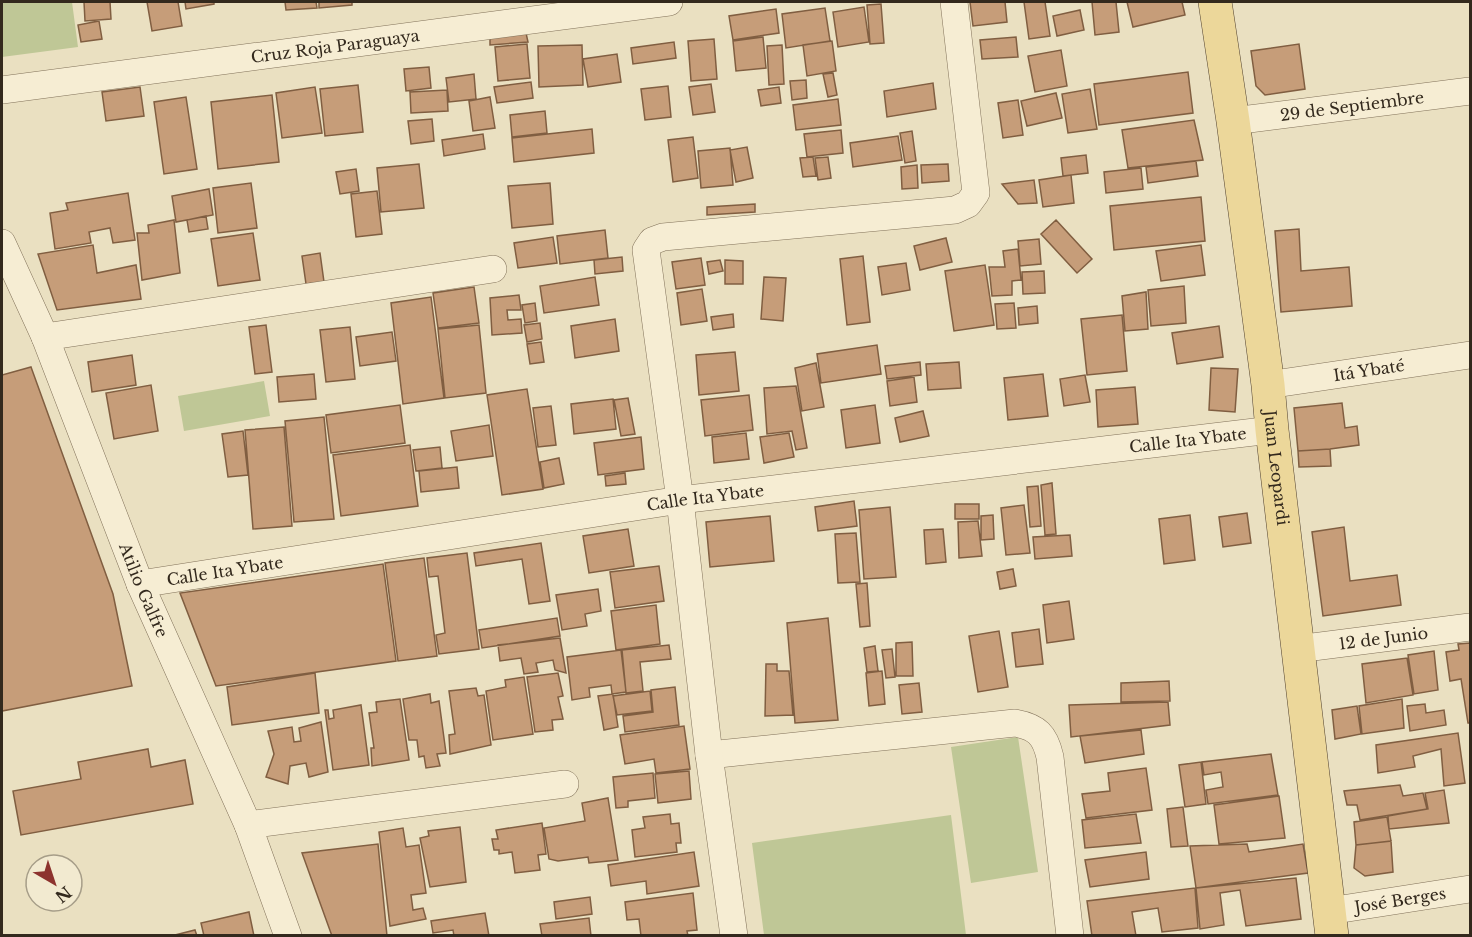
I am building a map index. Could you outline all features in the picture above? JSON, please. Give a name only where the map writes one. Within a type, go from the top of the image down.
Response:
[{"type":"main road","name":"Juan Leopardi","points":[[1215,2],[1268,385],[1297,649],[1331,923]]},
{"type":"street","name":"Cruz Roja Paraguaya","points":[[2,90],[554,9],[669,2]]},
{"type":"street","points":[[734,936],[709,755],[680,500],[646,250],[652,241],[663,237],[955,210],[968,204],[976,193],[954,2]]},
{"type":"street","name":"29 de Septiembre","points":[[1233,121],[1470,91]]},
{"type":"street","name":"Atilio Galfre","points":[[2,243],[45,337],[140,584],[248,825],[288,936]]},
{"type":"street","points":[[45,337],[493,269]]},
{"type":"street","name":"Itá Ybaté","points":[[1268,385],[1470,355]]},
{"type":"street","name":"Calle Ita Ybate","points":[[140,584],[680,500],[1272,430]]},
{"type":"street","name":"12 de Junio","points":[[1297,649],[1470,627]]},
{"type":"street","points":[[709,755],[1015,723],[1029,726],[1041,735],[1050,757],[1070,936]]},
{"type":"street","points":[[248,825],[565,784]]},
{"type":"street","name":"José Berges","points":[[1331,923],[1470,889]]},
{"type":"green space","points":[[2,2],[72,2],[78,47],[2,57]]},
{"type":"green space","points":[[264,381],[270,416],[184,431],[178,396]]},
{"type":"green space","points":[[1018,737],[1038,872],[971,883],[951,747]]},
{"type":"green space","points":[[951,815],[966,935],[764,935],[752,843]]},
{"type":"building","points":[[84,2],[110,2],[111,19],[85,21]]},
{"type":"building","points":[[147,2],[178,2],[182,26],[152,31]]},
{"type":"building","points":[[185,2],[214,2],[214,4],[186,9]]},
{"type":"building","points":[[285,2],[316,2],[317,8],[286,10]]},
{"type":"building","points":[[319,2],[352,2],[352,5],[319,8]]},
{"type":"building","points":[[970,2],[1005,2],[1007,22],[973,26]]},
{"type":"building","points":[[1024,2],[1045,2],[1050,36],[1029,39]]},
{"type":"building","points":[[1092,2],[1116,2],[1119,32],[1095,35]]},
{"type":"building","points":[[1127,2],[1182,2],[1185,15],[1133,27]]},
{"type":"building","points":[[881,4],[884,43],[870,44],[867,5]]},
{"type":"building","points":[[864,7],[869,42],[838,47],[833,12]]},
{"type":"building","points":[[825,8],[830,41],[786,48],[782,14]]},
{"type":"building","points":[[776,9],[779,33],[733,40],[729,16]]},
{"type":"building","points":[[1080,10],[1084,30],[1057,36],[1053,16]]},
{"type":"building","points":[[99,21],[102,39],[81,42],[78,25]]},
{"type":"building","points":[[526,33],[528,42],[490,45],[490,37]]},
{"type":"building","points":[[763,37],[766,68],[736,71],[733,41]]},
{"type":"building","points":[[1016,37],[1018,57],[982,59],[980,40]]},
{"type":"building","points":[[714,39],[717,79],[691,81],[688,41]]},
{"type":"building","points":[[832,41],[836,71],[807,76],[803,45]]},
{"type":"building","points":[[674,42],[676,58],[633,64],[631,48]]},
{"type":"building","points":[[527,44],[530,78],[498,81],[495,47]]},
{"type":"building","points":[[1299,44],[1305,89],[1265,95],[1256,86],[1251,51]]},
{"type":"building","points":[[582,45],[583,85],[539,87],[538,46]]},
{"type":"building","points":[[782,45],[784,84],[769,85],[767,46]]},
{"type":"building","points":[[1061,50],[1067,86],[1035,92],[1028,56]]},
{"type":"building","points":[[617,54],[621,82],[588,87],[583,59]]},
{"type":"building","points":[[429,67],[431,88],[406,91],[404,69]]},
{"type":"building","points":[[1188,72],[1193,113],[1099,125],[1094,84]]},
{"type":"building","points":[[833,73],[837,95],[828,97],[823,74]]},
{"type":"building","points":[[474,74],[476,99],[449,102],[446,78]]},
{"type":"building","points":[[806,80],[807,98],[792,100],[790,81]]},
{"type":"building","points":[[531,82],[533,98],[497,103],[494,87]]},
{"type":"building","points":[[933,83],[936,109],[887,117],[884,91]]},
{"type":"building","points":[[711,84],[715,112],[693,115],[689,87]]},
{"type":"building","points":[[358,85],[363,132],[325,136],[320,89]]},
{"type":"building","points":[[668,86],[671,117],[645,120],[641,89]]},
{"type":"building","points":[[140,87],[144,116],[106,121],[102,92]]},
{"type":"building","points":[[315,87],[322,133],[282,138],[276,93]]},
{"type":"building","points":[[779,87],[781,103],[761,106],[758,90]]},
{"type":"building","points":[[1090,89],[1097,129],[1068,133],[1062,94]]},
{"type":"building","points":[[447,90],[448,111],[411,113],[410,92]]},
{"type":"building","points":[[1056,93],[1062,118],[1027,126],[1021,101]]},
{"type":"building","points":[[272,95],[279,162],[218,169],[211,102]]},
{"type":"building","points":[[186,97],[197,169],[164,174],[154,102]]},
{"type":"building","points":[[490,97],[495,128],[473,131],[469,101]]},
{"type":"building","points":[[838,99],[841,125],[796,130],[793,105]]},
{"type":"building","points":[[1018,100],[1023,135],[1003,138],[998,103]]},
{"type":"building","points":[[545,111],[547,133],[512,137],[510,115]]},
{"type":"building","points":[[432,119],[434,141],[411,144],[408,121]]},
{"type":"building","points":[[1194,120],[1203,160],[1128,168],[1122,130]]},
{"type":"building","points":[[592,129],[594,153],[514,162],[512,138]]},
{"type":"building","points":[[841,130],[843,153],[807,157],[804,134]]},
{"type":"building","points":[[912,131],[916,161],[905,163],[900,133]]},
{"type":"building","points":[[483,134],[485,149],[444,156],[442,140]]},
{"type":"building","points":[[898,136],[902,160],[853,167],[850,143]]},
{"type":"building","points":[[693,137],[698,178],[673,182],[668,140]]},
{"type":"building","points":[[747,147],[753,178],[736,182],[730,150]]},
{"type":"building","points":[[730,148],[733,185],[701,188],[698,151]]},
{"type":"building","points":[[1086,155],[1088,173],[1063,176],[1061,158]]},
{"type":"building","points":[[813,157],[816,176],[803,177],[800,158]]},
{"type":"building","points":[[828,157],[831,178],[818,180],[815,158]]},
{"type":"building","points":[[1196,161],[1198,176],[1148,183],[1146,167]]},
{"type":"building","points":[[419,164],[424,208],[381,212],[377,168]]},
{"type":"building","points":[[948,164],[949,181],[922,183],[921,165]]},
{"type":"building","points":[[917,165],[918,188],[902,189],[901,167]]},
{"type":"building","points":[[1141,168],[1143,189],[1106,193],[1104,172]]},
{"type":"building","points":[[356,169],[359,191],[340,194],[336,172]]},
{"type":"building","points":[[1071,175],[1074,203],[1043,207],[1039,180]]},
{"type":"building","points":[[1034,180],[1037,203],[1018,204],[1002,184]]},
{"type":"building","points":[[251,183],[257,228],[218,233],[213,188]]},
{"type":"building","points":[[550,183],[553,224],[512,228],[508,186]]},
{"type":"building","points":[[209,189],[213,215],[176,222],[172,196]]},
{"type":"building","points":[[377,191],[382,234],[356,237],[351,194]]},
{"type":"building","points":[[128,193],[135,240],[113,243],[110,228],[89,232],[91,243],[55,249],[50,213],[68,210],[66,203]]},
{"type":"building","points":[[1201,197],[1205,241],[1114,250],[1110,206]]},
{"type":"building","points":[[755,204],[755,212],[707,215],[707,207]]},
{"type":"building","points":[[206,216],[208,229],[189,232],[187,220]]},
{"type":"building","points":[[174,220],[180,273],[142,280],[137,233],[149,233],[148,225]]},
{"type":"building","points":[[1056,220],[1092,259],[1077,273],[1041,234]]},
{"type":"building","points":[[1299,229],[1301,271],[1349,267],[1352,306],[1281,312],[1275,231]]},
{"type":"building","points":[[605,230],[608,258],[560,264],[557,236]]},
{"type":"building","points":[[253,233],[260,280],[218,286],[211,239]]},
{"type":"building","points":[[553,237],[557,263],[518,268],[514,243]]},
{"type":"building","points":[[946,238],[952,262],[920,270],[914,246]]},
{"type":"building","points":[[1039,239],[1041,264],[1020,266],[1018,241]]},
{"type":"building","points":[[93,245],[97,273],[136,265],[141,299],[57,310],[38,254]]},
{"type":"building","points":[[1201,245],[1205,275],[1161,281],[1156,251]]},
{"type":"building","points":[[1018,249],[1021,280],[1012,281],[1012,295],[992,296],[989,267],[1005,267],[1003,251]]},
{"type":"building","points":[[320,253],[324,282],[306,284],[302,256]]},
{"type":"building","points":[[863,256],[870,322],[847,325],[840,259]]},
{"type":"building","points":[[622,257],[623,271],[595,274],[594,260]]},
{"type":"building","points":[[701,258],[705,285],[676,289],[672,262]]},
{"type":"building","points":[[720,260],[723,271],[709,274],[707,262]]},
{"type":"building","points":[[725,260],[743,261],[743,284],[725,284]]},
{"type":"building","points":[[906,263],[910,290],[882,295],[878,267]]},
{"type":"building","points":[[985,265],[994,325],[954,331],[945,271]]},
{"type":"building","points":[[1044,271],[1045,293],[1023,294],[1022,272]]},
{"type":"building","points":[[595,277],[599,305],[544,313],[540,286]]},
{"type":"building","points":[[764,277],[786,278],[783,321],[761,319]]},
{"type":"building","points":[[1184,286],[1186,323],[1151,326],[1148,290]]},
{"type":"building","points":[[474,287],[479,323],[438,328],[433,293]]},
{"type":"building","points":[[702,289],[707,321],[681,325],[677,293]]},
{"type":"building","points":[[1146,292],[1148,329],[1125,331],[1122,296]]},
{"type":"building","points":[[519,295],[521,310],[507,310],[508,320],[521,319],[522,333],[492,335],[490,298]]},
{"type":"building","points":[[431,297],[444,398],[403,404],[391,303]]},
{"type":"building","points":[[535,303],[537,321],[525,323],[522,305]]},
{"type":"building","points":[[1014,303],[1016,328],[997,329],[995,304]]},
{"type":"building","points":[[1037,306],[1038,323],[1019,325],[1018,308]]},
{"type":"building","points":[[733,314],[734,327],[713,330],[711,317]]},
{"type":"building","points":[[1122,315],[1127,371],[1087,375],[1081,319]]},
{"type":"building","points":[[615,319],[619,351],[575,358],[571,326]]},
{"type":"building","points":[[540,323],[542,339],[527,342],[524,325]]},
{"type":"building","points":[[266,325],[272,372],[255,374],[249,327]]},
{"type":"building","points":[[479,325],[486,393],[445,398],[438,329]]},
{"type":"building","points":[[1219,326],[1223,357],[1177,364],[1172,333]]},
{"type":"building","points":[[350,327],[355,379],[326,382],[320,330]]},
{"type":"building","points":[[392,332],[396,361],[360,366],[356,337]]},
{"type":"building","points":[[541,342],[544,362],[530,364],[527,344]]},
{"type":"building","points":[[877,345],[881,374],[821,383],[817,354]]},
{"type":"building","points":[[735,352],[739,391],[699,395],[696,355]]},
{"type":"building","points":[[132,355],[136,385],[92,392],[88,362]]},
{"type":"building","points":[[920,362],[921,375],[887,379],[885,366]]},
{"type":"building","points":[[959,362],[961,388],[928,390],[926,364]]},
{"type":"building","points":[[816,363],[824,407],[802,411],[795,368]]},
{"type":"building","points":[[31,367],[113,594],[132,686],[2,711],[2,375]]},
{"type":"building","points":[[1211,368],[1238,369],[1235,412],[1209,410]]},
{"type":"building","points":[[314,374],[316,399],[279,402],[277,377]]},
{"type":"building","points":[[1043,374],[1048,416],[1008,420],[1004,378]]},
{"type":"building","points":[[1085,375],[1090,402],[1064,406],[1060,379]]},
{"type":"building","points":[[914,377],[917,402],[890,406],[887,381]]},
{"type":"building","points":[[151,385],[158,431],[114,439],[106,393]]},
{"type":"building","points":[[796,386],[807,448],[796,450],[792,431],[767,434],[764,388]]},
{"type":"building","points":[[1135,387],[1138,424],[1098,427],[1096,390]]},
{"type":"building","points":[[527,389],[543,489],[502,495],[487,395]]},
{"type":"building","points":[[749,395],[753,430],[705,436],[701,400]]},
{"type":"building","points":[[628,398],[635,434],[621,436],[614,400]]},
{"type":"building","points":[[613,399],[616,429],[574,434],[571,404]]},
{"type":"building","points":[[1342,403],[1345,428],[1357,426],[1359,445],[1298,451],[1294,408]]},
{"type":"building","points":[[400,405],[405,443],[331,453],[326,415]]},
{"type":"building","points":[[875,405],[880,443],[846,448],[841,410]]},
{"type":"building","points":[[551,406],[556,445],[538,447],[533,408]]},
{"type":"building","points":[[923,411],[929,436],[900,442],[895,418]]},
{"type":"building","points":[[324,417],[334,519],[294,522],[285,421]]},
{"type":"building","points":[[489,425],[493,456],[456,461],[451,431]]},
{"type":"building","points":[[284,427],[292,526],[253,529],[245,430]]},
{"type":"building","points":[[243,431],[248,475],[228,477],[222,434]]},
{"type":"building","points":[[746,433],[749,459],[714,463],[712,437]]},
{"type":"building","points":[[789,433],[794,457],[764,463],[760,437]]},
{"type":"building","points":[[641,437],[644,469],[598,475],[594,443]]},
{"type":"building","points":[[410,445],[418,506],[341,516],[333,455]]},
{"type":"building","points":[[440,447],[442,468],[416,471],[413,450]]},
{"type":"building","points":[[1330,449],[1331,466],[1299,467],[1298,451]]},
{"type":"building","points":[[559,458],[564,484],[544,488],[540,462]]},
{"type":"building","points":[[457,467],[459,488],[421,492],[419,471]]},
{"type":"building","points":[[625,473],[626,484],[606,486],[605,476]]},
{"type":"building","points":[[1052,483],[1056,534],[1045,535],[1041,485]]},
{"type":"building","points":[[1038,486],[1041,526],[1030,527],[1027,487]]},
{"type":"building","points":[[854,501],[857,526],[818,531],[815,507]]},
{"type":"building","points":[[955,504],[979,504],[979,519],[955,519]]},
{"type":"building","points":[[1024,505],[1030,553],[1006,555],[1001,508]]},
{"type":"building","points":[[890,507],[896,577],[864,579],[859,510]]},
{"type":"building","points":[[1247,513],[1251,543],[1223,547],[1219,517]]},
{"type":"building","points":[[993,515],[994,539],[981,540],[981,516]]},
{"type":"building","points":[[1190,515],[1195,560],[1164,564],[1159,519]]},
{"type":"building","points":[[770,516],[774,561],[710,567],[706,522]]},
{"type":"building","points":[[978,521],[982,556],[959,558],[958,522]]},
{"type":"building","points":[[1344,527],[1350,581],[1397,575],[1401,605],[1323,616],[1312,532]]},
{"type":"building","points":[[628,529],[634,566],[589,573],[583,536]]},
{"type":"building","points":[[943,529],[946,562],[926,564],[924,530]]},
{"type":"building","points":[[856,533],[860,582],[838,583],[835,534]]},
{"type":"building","points":[[1070,535],[1072,556],[1035,559],[1033,537]]},
{"type":"building","points":[[541,543],[550,601],[529,604],[522,559],[476,566],[474,553]]},
{"type":"building","points":[[467,553],[479,649],[439,654],[436,635],[445,633],[438,576],[429,577],[427,558]]},
{"type":"building","points":[[424,558],[437,656],[398,661],[385,563]]},
{"type":"building","points":[[383,564],[396,661],[216,686],[180,593]]},
{"type":"building","points":[[659,566],[664,601],[615,608],[610,572]]},
{"type":"building","points":[[1013,569],[1016,586],[1000,589],[997,572]]},
{"type":"building","points":[[867,583],[870,626],[860,627],[856,584]]},
{"type":"building","points":[[598,589],[601,611],[585,614],[587,626],[562,630],[556,595]]},
{"type":"building","points":[[1069,601],[1074,639],[1047,643],[1043,605]]},
{"type":"building","points":[[656,605],[660,644],[616,650],[611,611]]},
{"type":"building","points":[[557,618],[560,636],[482,648],[479,630]]},
{"type":"building","points":[[828,618],[838,720],[795,723],[787,623]]},
{"type":"building","points":[[1039,629],[1043,664],[1016,667],[1012,633]]},
{"type":"building","points":[[999,631],[1008,687],[978,692],[969,636]]},
{"type":"building","points":[[560,638],[566,673],[555,670],[553,660],[536,663],[538,672],[524,674],[521,658],[500,661],[498,645]]},
{"type":"building","points":[[912,642],[913,676],[896,676],[896,643]]},
{"type":"building","points":[[1470,643],[1470,723],[1468,723],[1461,679],[1450,681],[1446,652],[1459,650],[1458,644]]},
{"type":"building","points":[[669,645],[671,659],[640,662],[643,691],[626,693],[622,650]]},
{"type":"building","points":[[875,646],[878,671],[867,672],[864,648]]},
{"type":"building","points":[[892,649],[895,677],[886,678],[882,650]]},
{"type":"building","points":[[621,650],[626,692],[612,694],[611,685],[589,688],[590,697],[572,700],[567,657]]},
{"type":"building","points":[[1434,651],[1438,690],[1414,694],[1408,655]]},
{"type":"building","points":[[1407,658],[1413,695],[1366,703],[1362,664]]},
{"type":"building","points":[[766,664],[777,664],[777,671],[789,671],[793,715],[765,716]]},
{"type":"building","points":[[882,671],[885,704],[869,706],[866,673]]},
{"type":"building","points":[[315,673],[319,713],[232,725],[227,687]]},
{"type":"building","points":[[558,673],[563,696],[558,697],[563,719],[552,720],[553,730],[535,732],[527,677]]},
{"type":"building","points":[[524,677],[533,734],[493,740],[486,691],[506,687],[505,680]]},
{"type":"building","points":[[1169,681],[1170,701],[1121,702],[1121,683]]},
{"type":"building","points":[[919,683],[922,712],[902,714],[899,685]]},
{"type":"building","points":[[675,687],[679,725],[625,732],[623,716],[653,712],[651,690]]},
{"type":"building","points":[[476,688],[478,696],[484,695],[491,745],[450,754],[449,735],[455,734],[449,691]]},
{"type":"building","points":[[650,691],[652,711],[617,715],[613,696]]},
{"type":"building","points":[[430,694],[431,703],[439,701],[446,753],[437,754],[440,766],[426,768],[424,756],[419,757],[417,740],[409,740],[403,699]]},
{"type":"building","points":[[613,694],[618,727],[604,730],[598,696]]},
{"type":"building","points":[[400,699],[409,760],[372,766],[371,748],[374,748],[369,713],[377,712],[376,702]]},
{"type":"building","points":[[1402,699],[1404,728],[1362,734],[1359,706]]},
{"type":"building","points":[[1168,702],[1170,725],[1071,737],[1069,705]]},
{"type":"building","points":[[1425,704],[1426,713],[1444,710],[1446,725],[1410,731],[1407,706]]},
{"type":"building","points":[[361,705],[369,765],[333,770],[325,710],[328,710],[329,719],[334,718],[333,710]]},
{"type":"building","points":[[1357,706],[1361,734],[1335,739],[1332,710]]},
{"type":"building","points":[[321,722],[328,772],[309,777],[306,763],[290,766],[288,784],[266,777],[274,754],[268,731],[292,727],[294,742],[301,741],[299,728]]},
{"type":"building","points":[[684,726],[690,769],[656,773],[654,759],[625,764],[620,735]]},
{"type":"building","points":[[1141,730],[1144,754],[1085,763],[1080,736]]},
{"type":"building","points":[[1458,733],[1465,783],[1444,786],[1441,749],[1413,756],[1415,767],[1378,773],[1376,745]]},
{"type":"building","points":[[148,749],[151,767],[185,760],[193,804],[21,835],[13,791],[81,779],[78,762]]},
{"type":"building","points":[[1271,754],[1278,795],[1208,804],[1206,790],[1223,787],[1221,772],[1204,775],[1202,762]]},
{"type":"building","points":[[1201,762],[1206,804],[1185,807],[1179,765]]},
{"type":"building","points":[[1146,768],[1152,810],[1086,818],[1082,794],[1110,791],[1108,773]]},
{"type":"building","points":[[689,771],[691,799],[658,803],[655,774]]},
{"type":"building","points":[[653,773],[655,798],[628,801],[628,807],[616,808],[613,777]]},
{"type":"building","points":[[1400,785],[1403,796],[1423,793],[1427,809],[1360,820],[1357,805],[1347,805],[1344,791]]},
{"type":"building","points":[[1444,790],[1449,823],[1389,829],[1388,816],[1428,809],[1425,793]]},
{"type":"building","points":[[1279,796],[1285,838],[1219,844],[1214,805]]},
{"type":"building","points":[[608,798],[618,860],[589,863],[588,857],[558,861],[549,859],[544,828],[585,821],[582,803]]},
{"type":"building","points":[[1183,807],[1188,846],[1171,847],[1167,809]]},
{"type":"building","points":[[670,814],[671,824],[679,823],[681,843],[676,843],[677,852],[635,857],[632,830],[645,828],[643,817]]},
{"type":"building","points":[[1136,814],[1141,843],[1085,848],[1082,820]]},
{"type":"building","points":[[1387,817],[1391,841],[1356,845],[1354,822]]},
{"type":"building","points":[[542,823],[546,854],[538,855],[540,870],[515,873],[512,852],[499,854],[499,850],[494,850],[492,839],[498,839],[496,830]]},
{"type":"building","points":[[460,827],[466,882],[430,887],[420,838],[429,836],[428,831]]},
{"type":"building","points":[[403,828],[406,847],[419,845],[426,893],[411,895],[413,910],[423,908],[426,919],[390,926],[379,832]]},
{"type":"building","points":[[1391,841],[1393,872],[1365,876],[1354,868],[1356,845]]},
{"type":"building","points":[[378,844],[387,936],[332,936],[302,853]]},
{"type":"building","points":[[1247,844],[1249,852],[1303,844],[1308,873],[1196,888],[1190,846]]},
{"type":"building","points":[[694,852],[699,886],[647,894],[646,881],[611,886],[608,865]]},
{"type":"building","points":[[1146,852],[1149,879],[1090,887],[1085,860]]},
{"type":"building","points":[[1296,878],[1301,919],[1246,926],[1240,890],[1220,893],[1224,925],[1200,929],[1196,888]]},
{"type":"building","points":[[1195,888],[1198,928],[1162,932],[1158,908],[1132,912],[1136,936],[1092,936],[1087,901]]},
{"type":"building","points":[[693,893],[697,930],[687,931],[688,936],[641,936],[639,919],[627,920],[625,902]]},
{"type":"building","points":[[590,897],[592,914],[556,919],[554,902]]},
{"type":"building","points":[[249,912],[254,936],[204,936],[201,923]]},
{"type":"building","points":[[485,913],[489,936],[454,936],[453,930],[433,933],[431,921]]},
{"type":"building","points":[[589,918],[591,936],[542,936],[540,924]]},
{"type":"building","points":[[195,930],[197,936],[171,936]]}]
